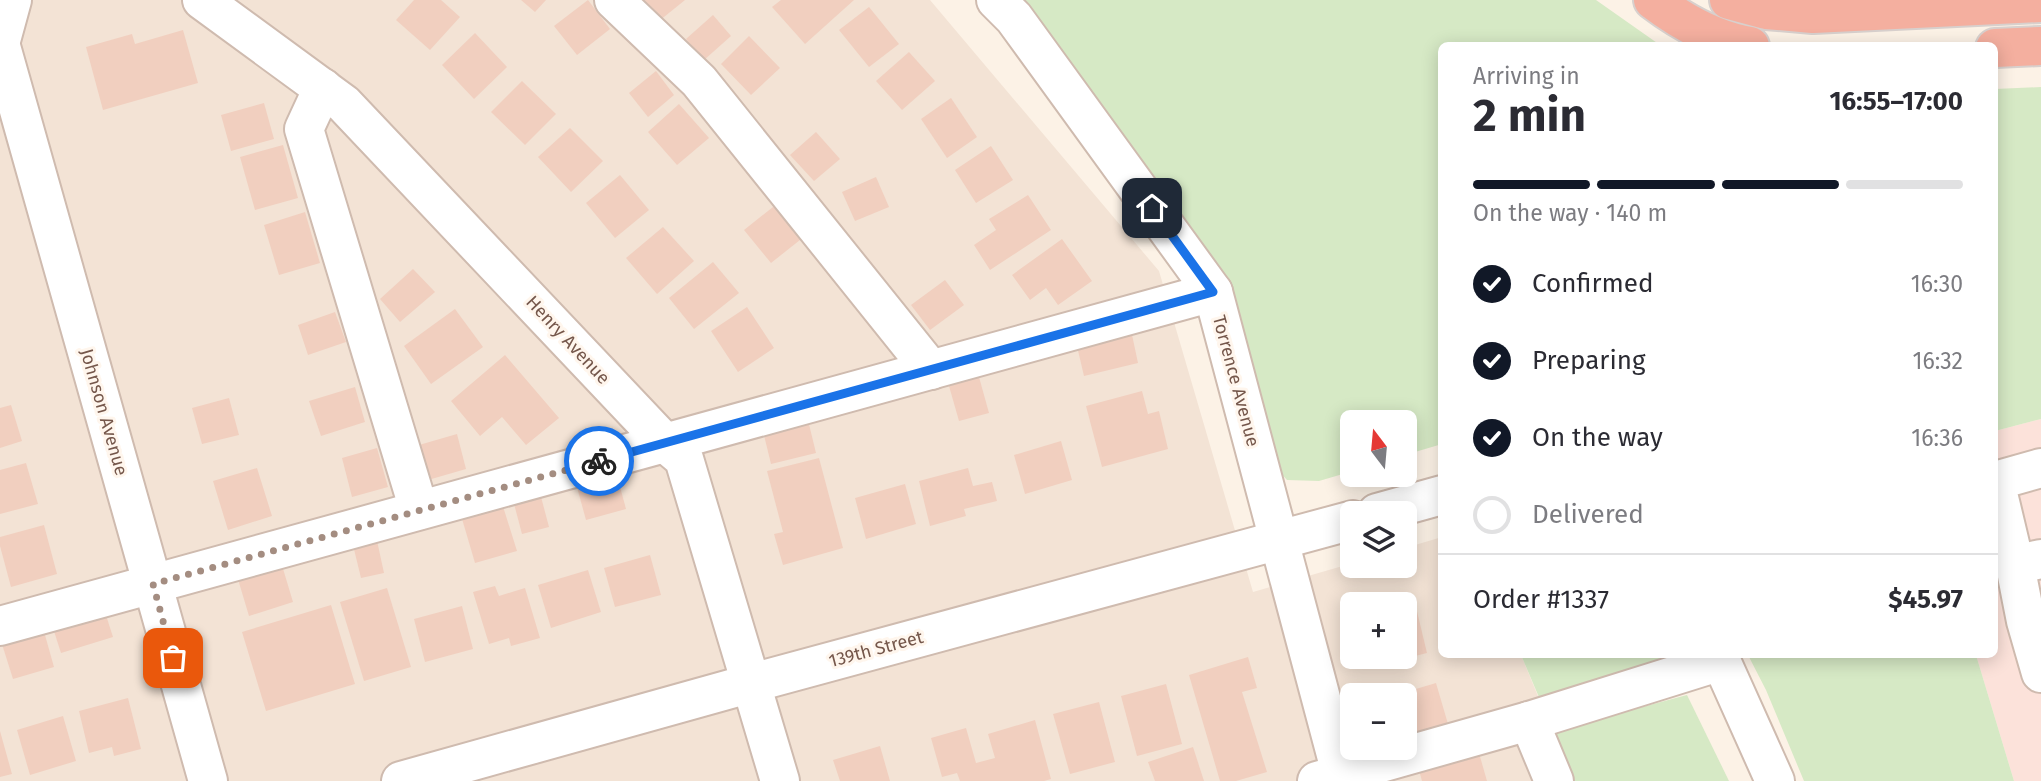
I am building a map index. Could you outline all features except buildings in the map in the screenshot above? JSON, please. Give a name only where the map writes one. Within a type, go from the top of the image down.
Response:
[{"type":"highway","points":[[1653,0],[1682,22],[1732,42]]},
{"type":"highway","points":[[1729,0],[1766,10],[1813,14],[1960,4],[2041,4]]},
{"type":"highway","points":[[1998,48],[2041,46]]},
{"type":"street","points":[[0,44],[12,0]]},
{"type":"street","name":"Henry Avenue","points":[[202,0],[344,104],[665,443],[684,459],[780,781]]},
{"type":"street","points":[[614,0],[699,81],[931,370]]},
{"type":"street","name":"Torrence Avenue","points":[[996,0],[1014,18],[1213,292],[1278,541],[1334,779]]},
{"type":"street","name":"Johnson Avenue","points":[[0,44],[208,781]]},
{"type":"street","points":[[323,88],[304,129],[419,510]]},
{"type":"street","points":[[0,626],[1213,292]]},
{"type":"street","points":[[1998,480],[2041,468]]},
{"type":"street","points":[[1998,488],[2028,562],[2026,621],[2041,673]]},
{"type":"street","points":[[1417,502],[1438,496]]},
{"type":"street","name":"139th Street","points":[[401,781],[1340,524]]},
{"type":"street","points":[[1334,779],[1529,721],[1719,658],[1775,781]]},
{"type":"street","points":[[1529,721],[1554,781]]},
{"type":"shaded area","points":[[0,0],[930,0],[1159,271],[1253,592],[1340,567],[1340,578],[1417,578],[1417,544],[1438,538],[1438,658],[1522,658],[1573,781],[0,781]]},
{"type":"shaded area","points":[[2041,419],[2041,781],[2014,781],[1977,658],[1998,658],[1998,430]]},
{"type":"green space","points":[[1008,0],[1596,0],[1656,42],[1438,42],[1438,445],[1418,451],[1418,410],[1340,410],[1340,475],[1319,481],[1287,480],[1276,468],[1221,268]]},
{"type":"green space","points":[[2041,87],[2041,419],[1998,430],[1998,89]]},
{"type":"green space","points":[[1522,658],[1672,658],[1676,665],[1541,702]]},
{"type":"green space","points":[[1750,658],[1977,658],[2014,781],[1804,781]]},
{"type":"green space","points":[[1687,695],[1729,781],[1573,781],[1553,731]]},
{"type":"way so far","points":[[173,658],[153,584],[599,461]]},
{"type":"route","points":[[599,461],[1213,292],[1152,208]]}]
